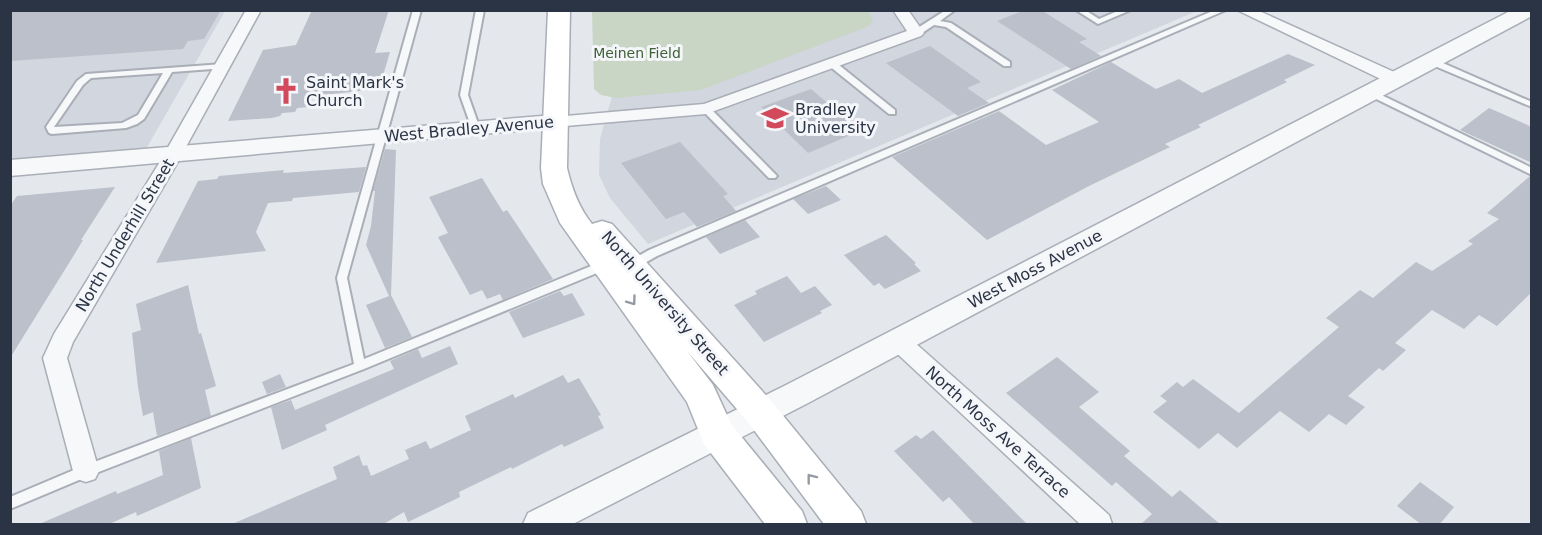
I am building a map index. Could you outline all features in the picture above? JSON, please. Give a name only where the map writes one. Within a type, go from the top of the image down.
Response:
[{"type":"main road","name":"North University Street","points":[[559,10],[554,168],[557,184],[566,200],[570,216],[578,229],[618,265],[760,412],[847,525]]},
{"type":"main road","name":"North University Street","points":[[618,265],[701,395],[717,433],[788,525]]},
{"type":"street","name":"North Underhill Street","points":[[86,471],[55,358],[62,340],[173,153],[254,10]]},
{"type":"street","points":[[900,10],[916,33]]},
{"type":"street","points":[[1244,10],[1397,80]]},
{"type":"street","name":"West Moss Avenue","points":[[540,525],[1433,62],[1528,10]]},
{"type":"street","name":"West Bradley Avenue","points":[[10,168],[706,109],[916,33]]},
{"type":"street","name":"North Moss Ave Terrace","points":[[897,340],[1099,525]]},
{"type":"lane","points":[[360,366],[342,278],[417,10]]},
{"type":"lane","points":[[476,129],[464,95],[480,10]]},
{"type":"lane","points":[[916,33],[952,10]]},
{"type":"lane","points":[[1079,10],[1098,22],[1128,10]]},
{"type":"lane","points":[[10,503],[86,471],[664,248],[1222,10]]},
{"type":"lane","points":[[932,22],[948,25],[1007,64]]},
{"type":"lane","points":[[1433,62],[1532,105]]},
{"type":"lane","points":[[831,63],[892,112]]},
{"type":"lane","points":[[169,69],[141,117],[134,122],[123,126],[52,131],[50,127],[80,83],[88,76],[169,69],[223,66]]},
{"type":"lane","points":[[1371,93],[1532,172]]},
{"type":"lane","points":[[706,109],[772,176]]},
{"type":"shaded area","points":[[11,11],[225,11],[142,156],[11,168]]},
{"type":"shaded area","name":"Bradley University","points":[[609,11],[1197,11],[648,244],[610,198],[599,175],[600,139],[612,96]]},
{"type":"green space","name":"Meinen Field","points":[[592,11],[869,11],[873,20],[869,26],[701,90],[616,98],[601,95],[594,89]]},
{"type":"building","points":[[10,10],[221,10],[204,39],[188,41],[183,49],[10,61]]},
{"type":"building","points":[[312,10],[389,10],[375,53],[390,52],[379,89],[313,96],[308,107],[297,108],[295,112],[282,113],[272,118],[228,121],[263,50],[296,45]]},
{"type":"building","points":[[1025,10],[1041,10],[1087,39],[1079,42],[1101,56],[1071,69],[997,21]]},
{"type":"building","points":[[930,46],[981,82],[967,88],[989,103],[958,116],[886,63]]},
{"type":"building","points":[[1288,54],[1315,65],[1284,80],[1287,82],[1198,125],[1201,127],[1165,144],[1170,147],[1089,186],[987,240],[892,157],[999,111],[1046,145],[1099,122],[1052,90],[1111,62],[1156,89],[1179,79],[1202,93]]},
{"type":"building","points":[[811,89],[860,131],[808,153],[761,107]]},
{"type":"building","points":[[1489,108],[1532,127],[1532,163],[1460,130]]},
{"type":"building","points":[[680,142],[728,194],[723,196],[736,211],[697,227],[684,212],[666,219],[621,163]]},
{"type":"building","points":[[385,149],[396,150],[391,295],[412,337],[385,348],[366,305],[389,296],[366,245],[371,226],[375,191],[373,191]]},
{"type":"building","points":[[366,167],[359,192],[293,198],[292,201],[268,203],[256,232],[266,251],[156,263],[198,181],[217,179],[219,176],[284,170],[283,173]]},
{"type":"building","points":[[1530,176],[1532,177],[1532,292],[1497,326],[1479,315],[1464,329],[1432,310],[1395,343],[1406,350],[1383,371],[1379,368],[1348,396],[1365,407],[1346,425],[1329,414],[1309,432],[1280,411],[1237,448],[1218,433],[1199,449],[1153,412],[1167,401],[1160,396],[1177,382],[1183,387],[1193,379],[1239,413],[1339,327],[1326,318],[1360,290],[1373,298],[1416,262],[1432,271],[1473,244],[1468,241],[1499,219],[1487,213]]},
{"type":"building","points":[[482,178],[503,212],[507,210],[553,279],[503,300],[500,294],[487,299],[482,290],[470,295],[438,237],[448,233],[429,197]]},
{"type":"building","points":[[826,186],[841,200],[808,214],[793,199]]},
{"type":"building","points":[[115,187],[10,358],[10,206],[17,196]]},
{"type":"building","points":[[745,220],[760,237],[720,254],[706,237]]},
{"type":"building","points":[[886,235],[916,263],[914,264],[921,271],[885,289],[879,283],[874,286],[844,255]]},
{"type":"building","points":[[787,276],[801,293],[815,286],[832,305],[820,311],[822,313],[764,342],[734,305],[757,294],[755,291]]},
{"type":"building","points":[[188,285],[199,334],[201,333],[216,386],[205,390],[211,416],[157,436],[153,412],[143,416],[138,387],[132,333],[141,330],[136,304]]},
{"type":"building","points":[[560,291],[564,296],[572,293],[585,315],[523,338],[509,312]]},
{"type":"building","points":[[450,346],[458,364],[325,425],[327,430],[282,450],[271,407],[291,400],[295,410],[394,369],[390,361],[418,349],[422,358]]},
{"type":"building","points":[[1057,357],[1099,392],[1079,407],[1130,451],[1124,456],[1172,497],[1180,490],[1221,525],[1140,525],[1152,514],[1116,482],[1112,486],[1006,393]]},
{"type":"building","points":[[280,374],[286,387],[267,394],[262,382]]},
{"type":"building","points":[[563,375],[568,383],[579,378],[601,415],[598,416],[604,428],[564,447],[562,444],[512,469],[511,467],[459,492],[460,497],[408,522],[404,512],[382,525],[230,525],[337,479],[333,467],[359,455],[363,466],[367,465],[371,476],[409,459],[405,450],[426,441],[430,449],[471,430],[465,416],[513,394],[515,398]]},
{"type":"building","points":[[933,430],[1028,525],[975,525],[949,497],[943,502],[894,451],[916,435],[921,439]]},
{"type":"building","points":[[191,438],[201,488],[137,516],[136,512],[107,525],[37,525],[116,491],[117,494],[163,475],[159,451]]},
{"type":"building","points":[[1420,482],[1454,507],[1439,525],[1422,525],[1397,506]]},
{"type":"place","name":"Saint Mark's Church","points":[[286,91]]},
{"type":"place","name":"Bradley University","points":[[775,118]]}]
